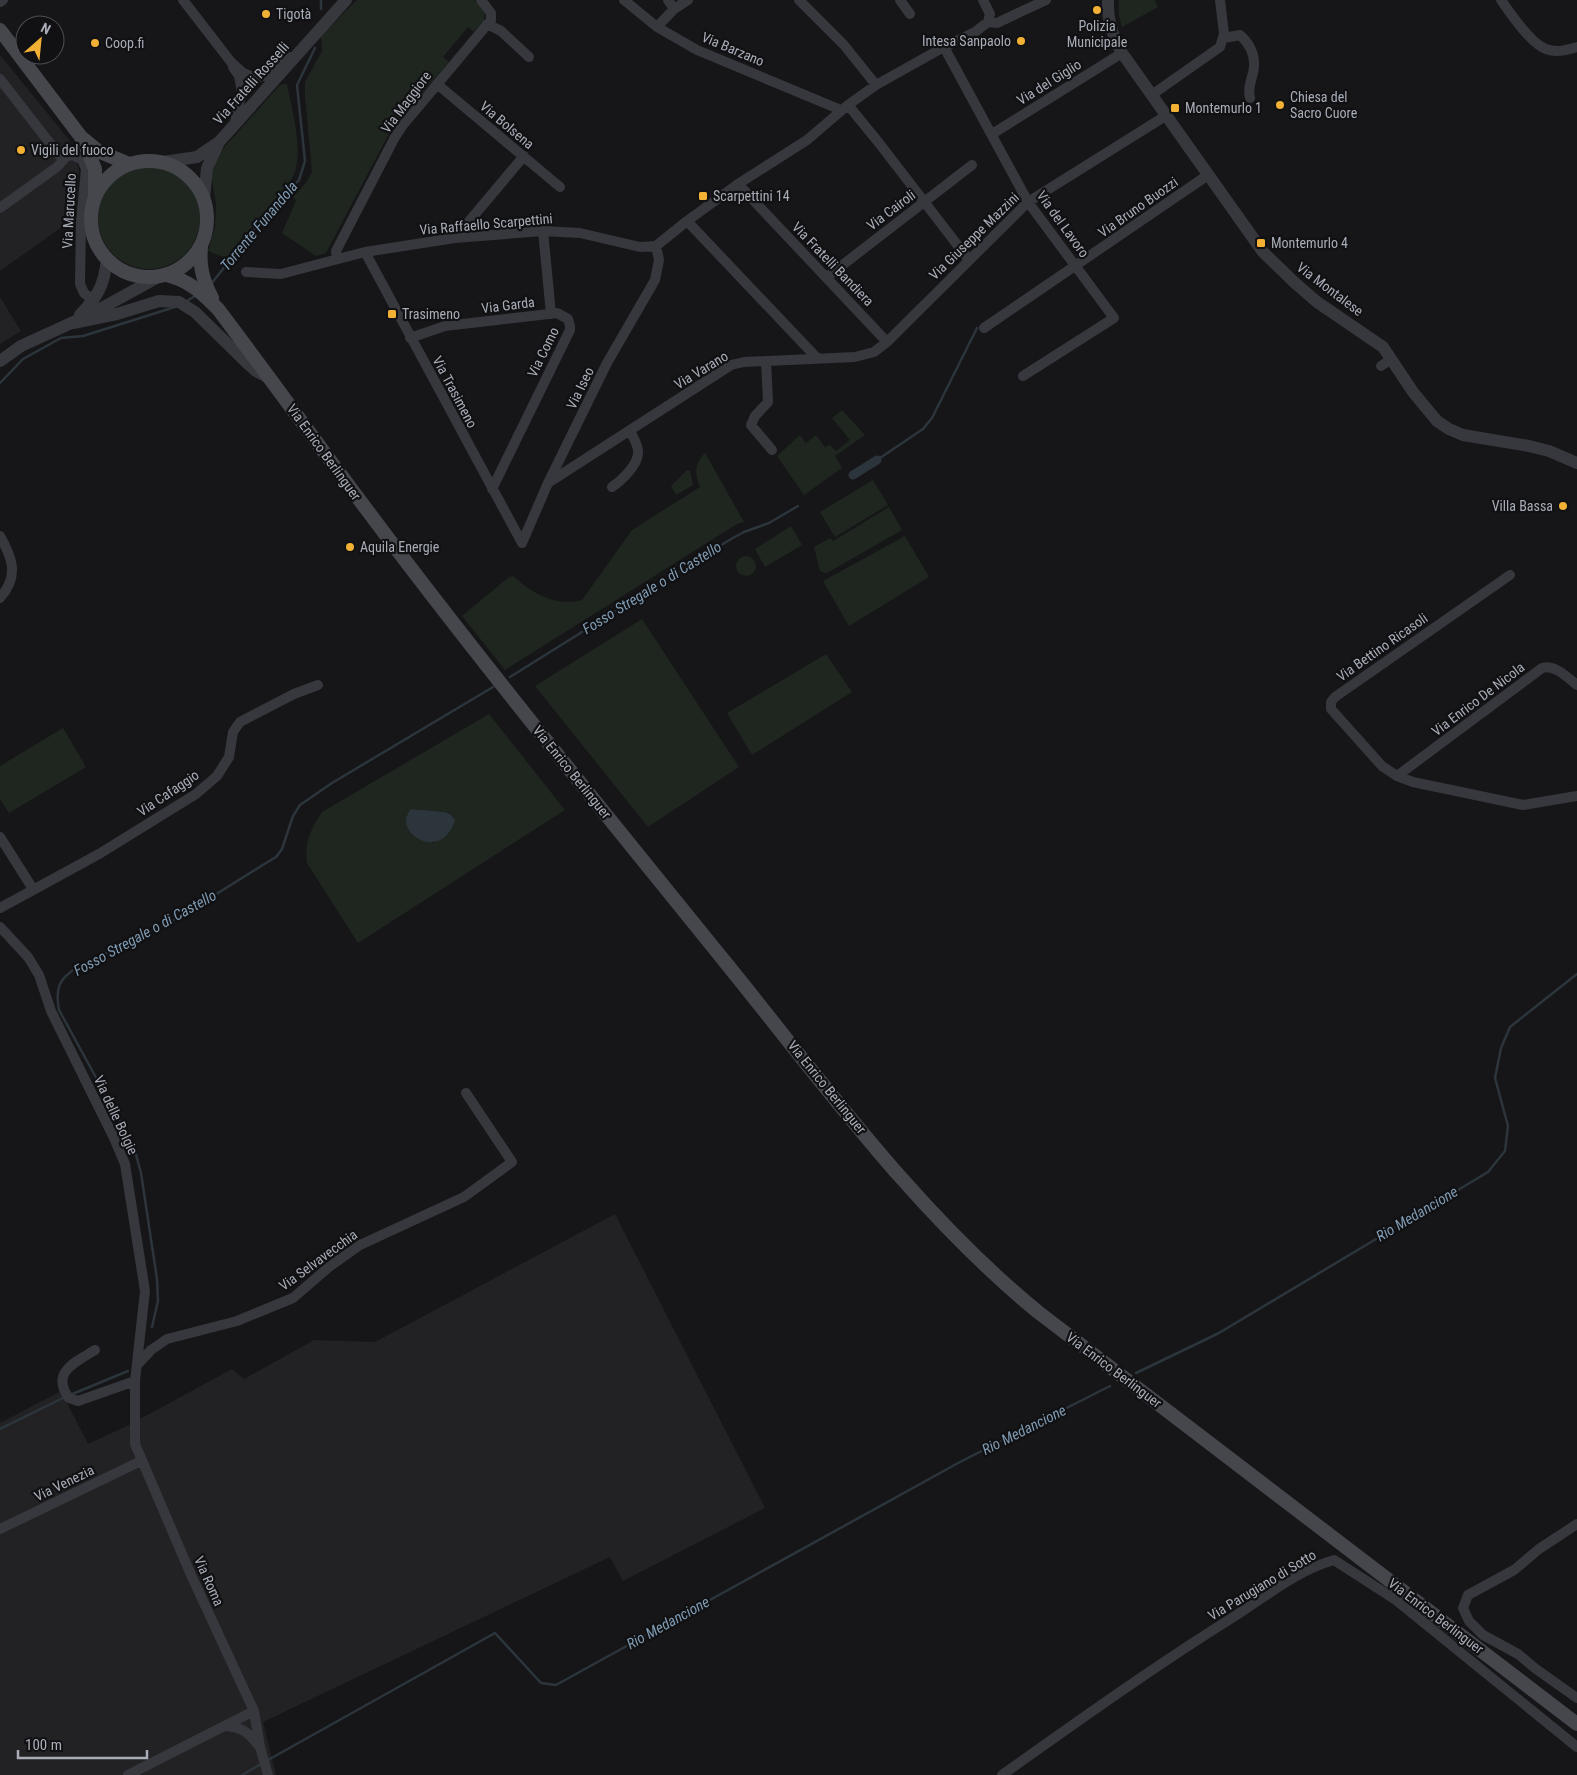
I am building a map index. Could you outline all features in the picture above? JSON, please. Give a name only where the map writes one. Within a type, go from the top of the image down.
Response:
[{"type":"main road","name":"Via Enrico Berlinguer","points":[[0,30],[81,137],[98,151],[129,164]]},
{"type":"main road","name":"Via Enrico Berlinguer","points":[[81,137],[95,170],[92,230],[99,248],[107,259],[120,270],[145,277],[163,276],[177,271],[187,264],[201,246],[207,231],[208,220],[204,199],[196,184],[179,169],[163,162],[146,161],[129,164],[108,177],[95,197]]},
{"type":"main road","name":"Via Enrico Berlinguer","points":[[201,246],[200,261],[202,275],[218,310]]},
{"type":"main road","name":"Via Enrico Berlinguer","points":[[163,276],[189,283],[218,310],[402,556],[520,708],[897,1173],[947,1228],[1011,1290],[1577,1724]]},
{"type":"street","points":[[183,0],[239,76],[242,92],[235,124]]},
{"type":"street","name":"Via Fratelli Rosselli","points":[[163,162],[197,156],[219,142],[346,0]]},
{"type":"street","points":[[481,0],[492,15],[487,24],[501,30],[529,57]]},
{"type":"street","name":"Via Barzano","points":[[624,0],[657,27],[697,50],[844,107]]},
{"type":"street","points":[[668,0],[674,9]]},
{"type":"street","points":[[657,27],[674,9],[688,0]]},
{"type":"street","points":[[900,0],[910,14]]},
{"type":"street","points":[[656,246],[738,184],[807,140],[844,107],[876,85],[975,32],[988,22],[990,14],[983,0]]},
{"type":"street","points":[[988,22],[997,23],[1046,0]]},
{"type":"street","name":"Via Montalese","points":[[1108,0],[1112,36],[1122,53],[1263,252],[1317,302],[1378,343],[1386,362],[1400,374],[1428,411],[1449,429],[1463,434],[1548,451],[1577,463]]},
{"type":"street","points":[[1152,94],[1220,47],[1224,38],[1220,0]]},
{"type":"street","points":[[1501,0],[1529,37],[1545,49],[1564,51],[1577,47]]},
{"type":"street","points":[[806,2],[876,85]]},
{"type":"street","name":"Via Maggiore","points":[[337,259],[336,251],[395,138],[487,24]]},
{"type":"street","points":[[1224,38],[1240,35],[1248,42],[1254,66],[1249,85],[1250,98]]},
{"type":"street","name":"Via del Lavoro","points":[[944,48],[1028,202],[1114,318],[1023,376]]},
{"type":"street","points":[[230,62],[243,73],[259,77],[265,76],[298,52]]},
{"type":"street","name":"Via del Giglio","points":[[992,134],[1122,53]]},
{"type":"street","points":[[0,79],[63,160]]},
{"type":"street","name":"Via Bolsena","points":[[437,84],[560,187]]},
{"type":"street","points":[[844,107],[925,202],[969,260]]},
{"type":"street","name":"Via Giuseppe Mazzini","points":[[887,342],[1028,202],[1167,115]]},
{"type":"street","name":"Via Fratelli Rosselli","points":[[204,199],[207,168],[219,142]]},
{"type":"street","name":"Via Marucello","points":[[0,208],[57,167],[70,155],[82,160],[86,169],[81,222],[80,284],[84,293],[94,301]]},
{"type":"street","points":[[455,238],[524,156]]},
{"type":"street","name":"Via Cairoli","points":[[827,277],[972,165]]},
{"type":"street","name":"Via Bruno Buozzi","points":[[984,328],[1208,175]]},
{"type":"street","name":"Via Fratelli Bandiera","points":[[738,184],[887,342]]},
{"type":"street","points":[[687,221],[817,358]]},
{"type":"street","name":"Via Raffaello Scarpettini","points":[[246,272],[282,274],[365,252],[455,238],[544,231],[580,233],[640,248],[656,246]]},
{"type":"street","name":"Via Como","points":[[492,489],[570,330],[570,322],[565,316],[557,313],[551,314],[544,231]]},
{"type":"street","name":"Via Iseo","points":[[522,543],[548,483],[607,363],[655,280],[659,260],[656,246]]},
{"type":"street","name":"Via Trasimeno","points":[[365,252],[522,543]]},
{"type":"street","points":[[73,323],[94,301],[103,285],[107,259]]},
{"type":"street","points":[[0,361],[21,346],[73,323],[163,276]]},
{"type":"street","points":[[73,323],[117,314],[159,301],[179,302],[195,312],[256,371],[270,378]]},
{"type":"street","name":"Via Garda","points":[[410,338],[445,326],[551,314]]},
{"type":"street","name":"Via Varano","points":[[548,483],[731,365],[744,362],[862,356],[874,352],[887,342]]},
{"type":"street","points":[[766,361],[768,402],[755,416],[751,425],[772,450]]},
{"type":"street","points":[[612,487],[624,477],[638,457],[638,450],[630,431]]},
{"type":"street","points":[[0,536],[12,562],[13,574],[7,589],[0,598]]},
{"type":"street","name":"Via Bettino Ricasoli","points":[[1398,776],[1375,760],[1334,714],[1330,705],[1332,699],[1510,575]]},
{"type":"street","name":"Via Enrico De Nicola","points":[[1398,776],[1542,668],[1546,666],[1553,668],[1577,685]]},
{"type":"street","name":"Via Cafaggio","points":[[33,889],[99,854],[196,794],[217,776],[229,756],[234,732],[240,722],[294,694],[318,685]]},
{"type":"street","points":[[1398,776],[1419,784],[1523,805],[1577,796]]},
{"type":"street","points":[[0,837],[33,889],[0,908]]},
{"type":"street","name":"Via delle Bolgie","points":[[0,927],[28,957],[40,975],[51,1011],[125,1164],[145,1291],[135,1380]]},
{"type":"street","name":"Via Selvavecchia","points":[[136,1366],[150,1350],[167,1339],[237,1321],[293,1298],[329,1267],[360,1245],[464,1197],[512,1162],[466,1093]]},
{"type":"street","points":[[95,1350],[70,1366],[63,1374],[64,1391],[69,1398],[78,1401],[135,1380]]},
{"type":"street","name":"Via Roma","points":[[135,1380],[136,1417],[134,1438],[137,1452],[254,1711],[261,1753],[268,1775]]},
{"type":"street","name":"Via Venezia","points":[[0,1529],[141,1461]]},
{"type":"street","points":[[1577,1524],[1539,1549],[1514,1570],[1468,1595],[1463,1608],[1469,1621],[1483,1636],[1518,1654],[1577,1698]]},
{"type":"street","name":"Via Parugiano di Sotto","points":[[1002,1775],[1183,1649],[1293,1579],[1334,1560],[1396,1600],[1577,1747]]},
{"type":"street","points":[[128,1775],[254,1711]]},
{"type":"street","points":[[222,1726],[243,1729],[250,1734],[261,1753]]},
{"type":"shaded area","points":[[357,0],[474,0],[485,16],[474,32],[468,27],[443,57],[449,62],[392,128],[326,253],[316,256],[282,233],[296,201],[293,197],[306,183],[312,172],[305,82],[322,51],[321,36]]},
{"type":"shaded area","points":[[1119,0],[1155,0],[1158,7],[1122,27],[1119,16]]},
{"type":"shaded area","points":[[0,55],[70,141],[79,170],[76,217],[0,271]]},
{"type":"shaded area","points":[[287,84],[298,146],[295,170],[291,180],[226,258],[208,251],[215,227],[216,205],[211,174],[221,151],[279,86]]},
{"type":"shaded area","points":[[149,167],[169,171],[185,182],[196,198],[200,218],[196,238],[185,254],[169,265],[149,269],[129,265],[113,254],[102,238],[98,218],[102,198],[113,182],[129,171]]},
{"type":"shaded area","points":[[0,297],[21,331],[0,344]]},
{"type":"shaded area","points":[[842,410],[865,435],[835,456],[842,468],[804,495],[777,456],[800,435],[806,443],[816,435],[825,447],[830,445],[836,451],[850,440],[832,418]]},
{"type":"shaded area","points":[[705,453],[744,522],[737,524],[505,670],[462,616],[509,577],[513,576],[528,588],[544,597],[562,602],[582,600],[632,530],[700,487],[696,469]]},
{"type":"shaded area","points":[[687,470],[690,471],[693,485],[676,495],[671,486]]},
{"type":"shaded area","points":[[873,480],[888,505],[835,537],[820,512]]},
{"type":"shaded area","points":[[889,507],[902,530],[829,572],[820,571],[814,547],[830,538],[833,541]]},
{"type":"shaded area","points":[[791,526],[802,545],[765,567],[755,549]]},
{"type":"shaded area","points":[[905,536],[929,577],[849,626],[823,581]]},
{"type":"shaded area","points":[[746,556],[753,559],[756,566],[753,573],[746,576],[739,573],[736,566],[739,559]]},
{"type":"shaded area","points":[[642,619],[739,767],[648,827],[535,686]]},
{"type":"shaded area","points":[[826,654],[852,692],[752,755],[727,713]]},
{"type":"shaded area","points":[[489,714],[565,810],[358,943],[307,863],[306,855],[309,836],[322,812]],"holes":[[[411,809],[450,814],[447,834],[433,843],[406,816]]]},
{"type":"shaded area","points":[[63,728],[86,767],[9,813],[0,799],[0,766]]},
{"type":"shaded area","points":[[411,809],[445,812],[450,814],[455,820],[448,833],[439,840],[429,842],[420,840],[412,834],[407,826],[406,818]]},
{"type":"shaded area","points":[[615,1214],[765,1508],[623,1581],[610,1557],[263,1722],[276,1775],[0,1775],[0,1423],[61,1391],[88,1444],[127,1426],[232,1369],[244,1379],[314,1340],[375,1342]]},
{"type":"waterway","name":"Torrente Funandola","points":[[321,0],[321,9]]},
{"type":"waterway","name":"Torrente Funandola","points":[[211,284],[262,220],[299,180],[305,161],[297,85],[315,48]]},
{"type":"waterway","name":"Torrente Funandola","points":[[187,301],[195,296]]},
{"type":"waterway","name":"Torrente Funandola","points":[[0,383],[23,359],[61,338],[83,336],[175,307]]},
{"type":"waterway","name":"Fosso Stregale o di Castello","points":[[877,460],[923,429],[932,418],[977,328]]},
{"type":"waterway","name":"Fosso Stregale o di Castello","points":[[853,475],[877,460]]},
{"type":"waterway","name":"Fosso Stregale o di Castello","points":[[510,677],[731,539],[769,523],[798,506]]},
{"type":"waterway","name":"Fosso Stregale o di Castello","points":[[152,1327],[158,1301],[157,1279],[141,1173],[135,1151],[128,1136],[59,1010],[58,990],[60,984],[66,975],[78,967],[178,918],[276,857],[282,849],[293,816],[300,805],[332,783],[493,687]]},
{"type":"waterway","name":"Rio Medancione","points":[[1136,1373],[1219,1333],[1488,1172],[1505,1151],[1508,1126],[1495,1078],[1501,1048],[1510,1027],[1577,974]]},
{"type":"waterway","name":"Fosso Stregale o di Castello","points":[[70,1395],[128,1371]]},
{"type":"waterway","name":"Rio Medancione","points":[[268,1760],[495,1633],[541,1683],[556,1685],[960,1462],[1110,1386]]},
{"type":"waterway","name":"Fosso Stregale o di Castello","points":[[0,1429],[63,1398]]},
{"type":"waterway","name":"Rio Medancione","points":[[242,1775],[261,1764]]},
{"type":"place","name":"Polizia Municipale","points":[[1097,10]]},
{"type":"place","name":"Tigotà","points":[[266,14]]},
{"type":"place","name":"Intesa Sanpaolo","points":[[1021,41]]},
{"type":"place","name":"Coop.fi","points":[[95,43]]},
{"type":"place","name":"Chiesa del Sacro Cuore","points":[[1280,105]]},
{"type":"place","name":"Montemurlo 1","points":[[1175,108]]},
{"type":"place","name":"Vigili del fuoco","points":[[21,150]]},
{"type":"place","name":"Scarpettini 14","points":[[703,196]]},
{"type":"place","name":"Montemurlo 4","points":[[1261,243]]},
{"type":"place","name":"Trasimeno","points":[[392,314]]},
{"type":"place","name":"Villa Bassa","points":[[1563,506]]},
{"type":"place","name":"Aquila Energie","points":[[350,547]]}]
